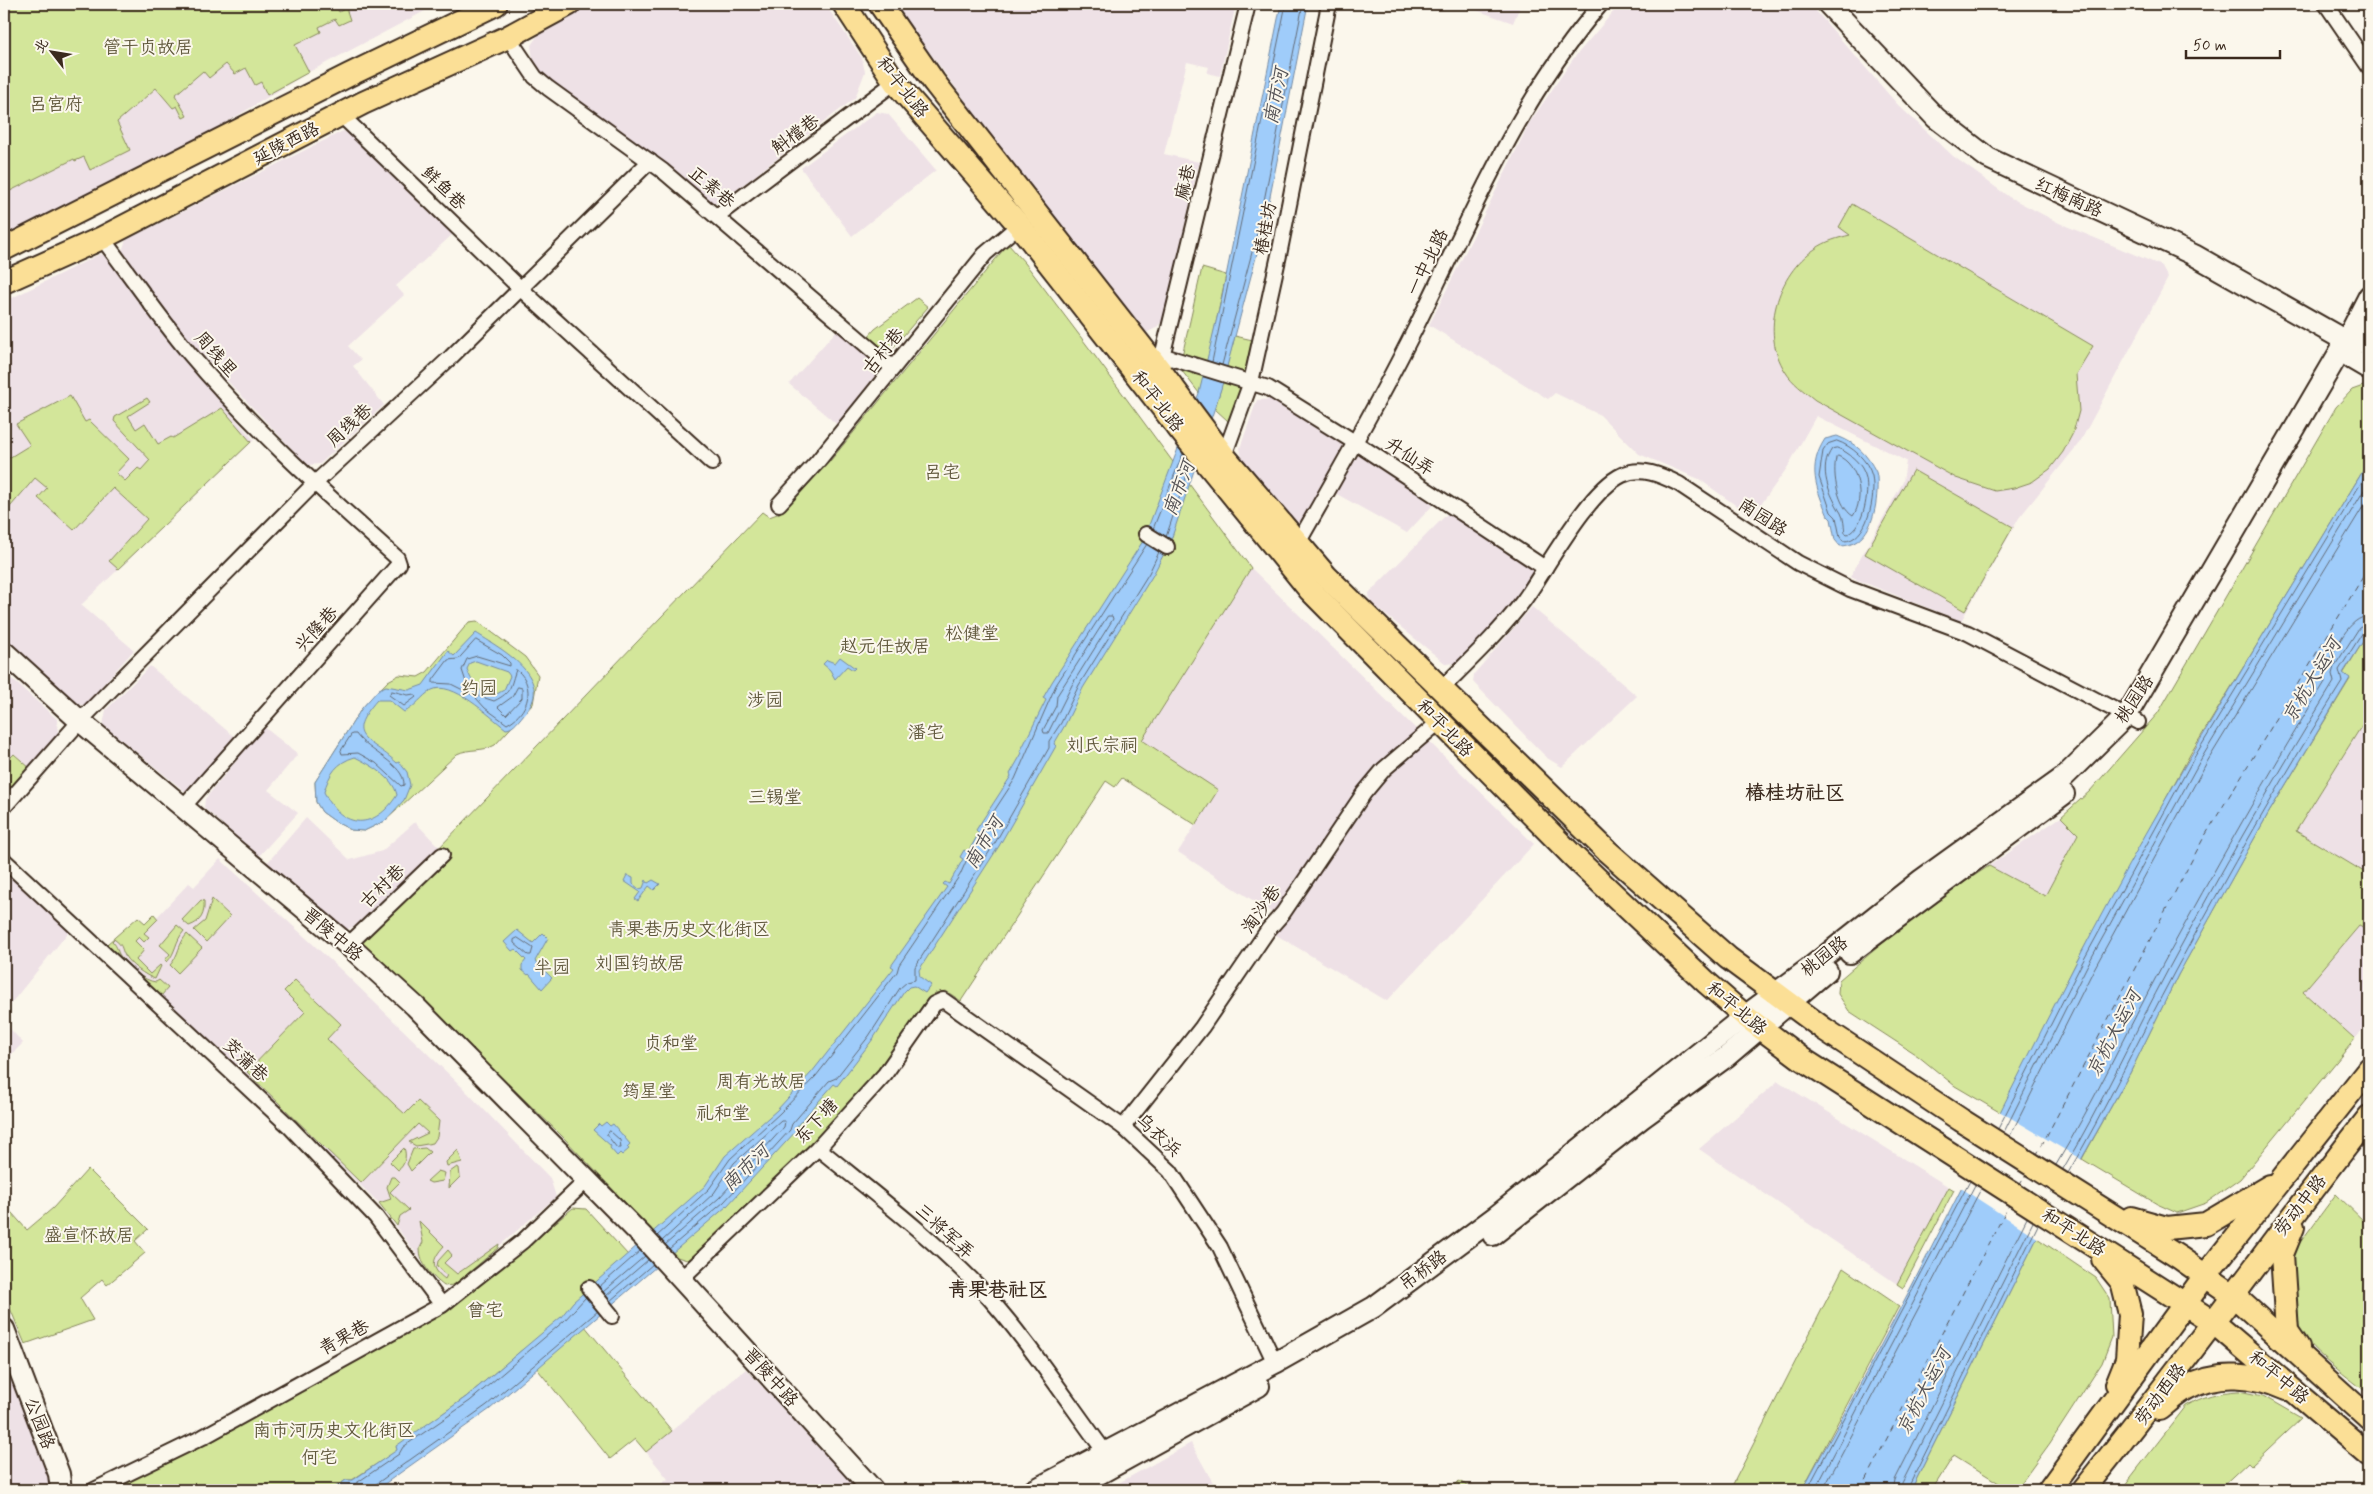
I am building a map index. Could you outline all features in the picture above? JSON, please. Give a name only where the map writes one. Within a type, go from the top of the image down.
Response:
[{"type":"main road","name":"延陵西路","points":[[4,282],[102,238],[341,115],[508,37],[569,4]]},
{"type":"main road","name":"和平北路","points":[[844,4],[895,82],[1019,225],[1180,430],[1214,452],[1326,576],[1607,851],[1728,958],[1782,999],[1961,1120],[2206,1276]]},
{"type":"main road","name":"和平北路","points":[[880,4],[934,82],[1160,362],[1214,452],[1310,590],[1574,857],[1752,1022],[1802,1059],[2185,1304]]},
{"type":"main road","name":"红梅南路","points":[[1828,4],[1936,118],[1988,158],[2194,255],[2361,347]]},
{"type":"main road","name":"延陵西路","points":[[4,249],[489,5]]},
{"type":"main road","name":"桃园路","points":[[1782,999],[1834,965],[2074,786],[2132,719],[2361,347],[2369,296]]},
{"type":"main road","name":"晋陵中路","points":[[4,652],[80,721],[348,945],[415,1006],[643,1237],[872,1490]]},
{"type":"main road","name":"吊桥路","points":[[1034,1490],[1275,1363],[1374,1307],[1782,999]]},
{"type":"main road","name":"吊桥路","points":[[1070,1490],[1380,1318],[1503,1228],[1752,1022]]},
{"type":"main road","name":"劳动西路","points":[[2049,1490],[2206,1276],[2369,1070]]},
{"type":"main road","name":"劳动中路","points":[[2233,1295],[2369,1117]]},
{"type":"main road","points":[[2103,1210],[2167,1228],[2206,1224],[2282,1180]]},
{"type":"main road","points":[[2303,1202],[2282,1254],[2287,1330],[2311,1367]]},
{"type":"main road","points":[[2088,1241],[2122,1282],[2130,1314],[2127,1359],[2106,1410]]},
{"type":"main road","name":"和平中路","points":[[2206,1276],[2233,1295],[2272,1328],[2311,1367],[2369,1418]]},
{"type":"main road","name":"劳动西路","points":[[2084,1490],[2131,1432],[2233,1295]]},
{"type":"main road","name":"和平中路","points":[[2185,1304],[2213,1322],[2301,1395],[2369,1455]]},
{"type":"main road","name":"公园路","points":[[4,1329],[59,1474],[62,1490]]},
{"type":"main road","points":[[2131,1432],[2188,1387],[2224,1375],[2264,1379],[2301,1395]]},
{"type":"street","name":"麻巷","points":[[1152,393],[1248,4]]},
{"type":"street","name":"椿桂坊","points":[[1214,452],[1244,381],[1279,255],[1329,4]]},
{"type":"street","name":"一中北路","points":[[1298,543],[1356,442],[1523,112],[1570,40],[1601,4]]},
{"type":"street","points":[[2326,4],[2369,67]]},
{"type":"street","name":"正素巷","points":[[508,37],[536,76],[548,88],[650,161],[717,216],[893,368]]},
{"type":"street","name":"斛檔巷","points":[[717,216],[895,82]]},
{"type":"street","name":"鲜鱼巷","points":[[341,115],[520,289],[712,463]]},
{"type":"street","name":"周线巷","points":[[4,807],[80,721],[314,484],[451,357],[650,161]]},
{"type":"street","name":"古村巷","points":[[779,504],[818,461],[985,254],[1019,225]]},
{"type":"street","name":"周线里","points":[[102,238],[190,354],[261,432],[314,484]]},
{"type":"street","name":"升仙弄","points":[[1160,362],[1195,365],[1268,388],[1356,442],[1545,568]]},
{"type":"street","name":"南园路","points":[[1441,689],[1523,601],[1605,486],[1623,475],[1642,471],[1662,476],[1679,484],[1798,563],[1850,590],[1968,633],[2132,719]]},
{"type":"street","name":"兴隆巷","points":[[183,807],[398,564],[397,558],[314,484]]},
{"type":"street","points":[[1146,534],[1167,547]]},
{"type":"street","name":"淘沙巷","points":[[1123,1127],[1206,1022],[1364,793],[1384,769],[1439,722]]},
{"type":"street","name":"古村巷","points":[[348,945],[442,855]]},
{"type":"street","name":"茭蒲巷","points":[[4,860],[290,1127],[376,1217],[442,1306]]},
{"type":"street","name":"乌衣浜","points":[[943,1000],[1123,1127],[1170,1171],[1220,1247],[1275,1363]]},
{"type":"street","name":"东下塘","points":[[676,1272],[818,1148],[885,1074],[934,1004],[943,1000]]},
{"type":"street","name":"三将军弄","points":[[818,1148],[912,1225],[979,1287],[1028,1348],[1105,1452]]},
{"type":"street","name":"青果巷","points":[[94,1490],[203,1437],[442,1306],[523,1241],[587,1180]]},
{"type":"street","points":[[589,1288],[611,1315]]},
{"type":"shaded area","points":[[334,4],[438,4],[309,72],[199,139],[4,237],[4,194],[157,86],[228,61],[291,44]]},
{"type":"shaded area","points":[[593,4],[825,4],[862,58],[865,72],[855,98],[721,202],[715,203],[709,201],[660,158],[553,83],[541,72],[533,60],[531,45],[542,30]]},
{"type":"shaded area","points":[[894,4],[1236,4],[1220,76],[1207,73],[1209,67],[1187,62],[1164,154],[1199,162],[1164,319],[1156,328],[1148,332],[1139,330],[1019,174]]},
{"type":"shaded area","points":[[1459,4],[1521,4],[1513,23]]},
{"type":"shaded area","points":[[1620,4],[1810,4],[1898,105],[1953,156],[2009,197],[2059,223],[2162,266],[2168,278],[2080,442],[2019,518],[1961,621],[1850,577],[1903,482],[1906,461],[1816,416],[1787,468],[1752,517],[1699,479],[1639,454],[1600,415],[1555,393],[1548,399],[1429,325],[1530,122],[1573,59]]},
{"type":"shaded area","points":[[877,112],[888,114],[936,170],[852,236],[801,168]]},
{"type":"shaded area","points":[[343,131],[354,135],[453,234],[396,286],[404,295],[348,346],[361,360],[353,366],[384,405],[320,464],[307,465],[185,336],[122,251],[126,240]]},
{"type":"shaded area","points":[[100,254],[108,257],[179,354],[254,440],[81,605],[134,650],[85,705],[71,704],[4,641],[4,302]]},
{"type":"shaded area","points":[[837,330],[887,369],[840,427],[789,384]]},
{"type":"shaded area","points":[[1275,399],[1351,445],[1305,526],[1297,528],[1243,463],[1240,448],[1257,400]]},
{"type":"shaded area","points":[[1360,455],[1431,501],[1432,506],[1407,533],[1335,493],[1354,458]]},
{"type":"shaded area","points":[[1450,511],[1537,570],[1518,598],[1480,640],[1455,663],[1446,664],[1370,602],[1369,593]]},
{"type":"shaded area","points":[[1251,568],[1534,844],[1387,1001],[1273,933],[1282,919],[1178,852],[1218,790],[1141,741]]},
{"type":"shaded area","points":[[1532,607],[1637,696],[1562,767],[1547,758],[1473,682],[1474,674]]},
{"type":"shaded area","points":[[150,666],[237,739],[187,793],[103,725],[106,710]]},
{"type":"shaded area","points":[[4,672],[57,719],[58,735],[29,768],[15,754],[10,758],[4,752]]},
{"type":"shaded area","points":[[2367,718],[2369,719],[2369,875],[2296,831]]},
{"type":"shaded area","points":[[264,727],[298,754],[268,790],[298,813],[259,856],[204,808],[205,799]]},
{"type":"shaded area","points":[[2061,817],[2078,834],[2045,897],[1989,866]]},
{"type":"shaded area","points":[[306,818],[350,860],[382,851],[415,822],[439,847],[355,926],[343,931],[267,863]]},
{"type":"shaded area","points":[[220,859],[341,970],[461,1086],[550,1178],[556,1197],[454,1285],[444,1286],[435,1279],[379,1203],[107,944],[138,917],[145,923],[154,914],[157,917],[189,883],[194,887]]},
{"type":"shaded area","points":[[4,867],[71,929],[4,1012]]},
{"type":"shaded area","points":[[2360,925],[2369,931],[2369,1021],[2355,1039],[2303,992]]},
{"type":"shaded area","points":[[4,1022],[23,1043],[4,1062]]},
{"type":"shaded area","points":[[1778,1081],[1949,1187],[1897,1284],[1699,1149]]},
{"type":"shaded area","points":[[4,1359],[54,1476],[46,1490],[4,1490]]},
{"type":"shaded area","points":[[746,1369],[858,1490],[657,1490],[656,1488],[668,1479],[646,1452]]},
{"type":"shaded area","points":[[1191,1443],[1217,1490],[1106,1490],[1108,1489]]},
{"type":"green space","points":[[6,4],[335,4],[339,12],[346,8],[350,20],[339,25],[335,19],[319,27],[321,32],[295,45],[309,72],[267,95],[261,82],[255,85],[246,68],[235,74],[226,64],[209,78],[203,71],[175,95],[187,116],[183,118],[177,106],[173,108],[156,88],[117,122],[130,150],[90,170],[84,157],[75,161],[74,159],[4,194],[4,6]]},
{"type":"green space","points":[[1852,204],[2093,346],[2076,374],[2079,411],[2073,433],[2063,452],[2050,469],[2032,482],[2014,488],[1995,491],[1956,478],[1815,400],[1795,383],[1785,371],[1778,356],[1773,322],[1782,288],[1802,260],[1815,249],[1828,242],[1850,235],[1839,227]]},
{"type":"green space","name":"青果巷历史文化街区","points":[[1008,244],[1025,263],[1092,352],[1251,568],[1142,740],[1218,790],[1196,825],[1122,778],[1115,787],[1106,781],[961,1001],[946,991],[935,993],[881,1067],[813,1143],[697,1256],[687,1260],[677,1257],[562,1136],[359,939],[437,850],[762,512],[769,517],[780,513],[826,466]]},
{"type":"green space","points":[[1202,268],[1226,275],[1208,361],[1182,356]]},
{"type":"green space","points":[[917,298],[928,307],[891,350],[883,350],[867,338],[875,329]]},
{"type":"green space","points":[[1235,336],[1257,341],[1249,374],[1226,368]]},
{"type":"green space","points":[[1182,367],[1205,373],[1199,393],[1182,371]]},
{"type":"green space","points":[[1223,380],[1241,388],[1228,421],[1215,409]]},
{"type":"green space","points":[[2366,385],[2369,386],[2369,461],[2191,753],[2077,961],[2001,1113],[1955,1086],[1918,1056],[1849,1011],[1838,994],[1839,980],[1912,920],[1989,866],[2045,896],[2078,834],[2061,817],[2090,791],[2158,713],[2336,407],[2352,390]]},
{"type":"green space","points":[[70,396],[85,422],[89,420],[129,459],[116,473],[125,481],[138,468],[141,470],[150,460],[114,421],[115,417],[147,398],[150,402],[128,416],[136,429],[145,423],[158,444],[171,437],[173,438],[222,408],[251,442],[118,569],[109,561],[147,519],[113,488],[74,530],[38,498],[47,488],[35,478],[4,514],[4,461],[30,445],[16,424]]},
{"type":"green space","points":[[1913,470],[2013,527],[1965,611],[1865,554]]},
{"type":"green space","name":"约园","points":[[477,621],[525,657],[538,675],[533,704],[495,745],[486,749],[457,754],[385,821],[364,831],[351,830],[322,812],[316,802],[315,782],[362,708],[388,681],[399,675],[418,677],[427,672],[469,622]]},
{"type":"green space","points":[[2369,632],[2369,714],[2296,831],[2369,875],[2369,931],[2359,926],[2303,992],[2355,1039],[2240,1179],[2206,1203],[2177,1213],[2157,1204],[2082,1159],[2130,1073],[2178,975],[2268,814],[2350,679],[2343,674]]},
{"type":"green space","points":[[4,752],[10,758],[14,754],[31,769],[4,798]]},
{"type":"green space","points":[[212,899],[230,916],[206,942],[194,930],[205,921]]},
{"type":"green space","points":[[201,900],[204,901],[203,914],[197,922],[189,926],[182,920]]},
{"type":"green space","points":[[154,914],[158,919],[144,933],[149,937],[144,942],[139,937],[135,941],[144,950],[136,960],[150,974],[161,966],[155,979],[130,963],[121,945],[114,939],[112,941],[122,958],[107,944],[138,917],[145,923]]},
{"type":"green space","points":[[177,925],[184,931],[167,962],[165,960],[170,954],[160,945]]},
{"type":"green space","points":[[187,934],[202,948],[178,973],[170,965]]},
{"type":"green space","points":[[122,958],[139,975],[127,965]]},
{"type":"green space","points":[[139,975],[151,981],[156,982],[159,980],[168,988],[161,996]]},
{"type":"green space","points":[[295,980],[341,1024],[327,1039],[405,1114],[418,1101],[439,1121],[437,1137],[433,1143],[416,1146],[409,1142],[428,1133],[418,1124],[361,1183],[247,1072],[305,1012],[284,991]]},
{"type":"green space","points":[[404,1148],[405,1160],[398,1170],[390,1162]]},
{"type":"green space","points":[[425,1148],[430,1152],[411,1171],[407,1164],[413,1149]]},
{"type":"green space","points":[[458,1150],[462,1162],[447,1166],[446,1162]]},
{"type":"green space","points":[[457,1167],[459,1168],[460,1177],[449,1188],[450,1172]]},
{"type":"green space","name":"盛宣怀故居","points":[[88,1169],[148,1229],[135,1241],[145,1253],[107,1285],[102,1279],[80,1298],[93,1320],[25,1344],[4,1294],[4,1204],[27,1230],[53,1208]]},
{"type":"green space","points":[[438,1171],[445,1173],[443,1181],[431,1183],[427,1181]]},
{"type":"green space","points":[[391,1177],[395,1177],[400,1182],[390,1192],[409,1210],[400,1216],[397,1226],[379,1203],[391,1199],[387,1187]]},
{"type":"green space","points":[[1949,1187],[1954,1190],[1903,1288],[1897,1284]]},
{"type":"green space","points":[[2336,1194],[2369,1226],[2369,1394],[2313,1348],[2301,1332],[2298,1324],[2295,1294],[2294,1255],[2296,1248]]},
{"type":"green space","name":"南市河历史文化街区","points":[[573,1208],[586,1209],[628,1255],[569,1307],[672,1431],[646,1452],[635,1439],[610,1459],[522,1350],[466,1397],[396,1447],[398,1450],[352,1480],[346,1480],[331,1490],[114,1490],[450,1310]]},
{"type":"green space","points":[[419,1221],[444,1246],[434,1263],[437,1271],[445,1279],[447,1275],[437,1266],[438,1261],[448,1250],[452,1255],[444,1263],[457,1274],[499,1244],[498,1248],[454,1285],[444,1286],[431,1274],[420,1254],[423,1242]]},
{"type":"green space","points":[[2037,1238],[2096,1278],[2110,1299],[2112,1337],[2102,1363],[2050,1443],[2016,1490],[2010,1490],[1954,1455],[1932,1490],[1911,1490]]},
{"type":"green space","points":[[1843,1268],[1899,1306],[1802,1490],[1730,1490]]},
{"type":"green space","points":[[2239,1391],[2263,1396],[2301,1418],[2251,1465],[2248,1462],[2218,1490],[2121,1490],[2186,1406],[2211,1395]]},
{"type":"green space","points":[[1459,1481],[1475,1490],[1450,1490]]},
{"type":"water","name":"南市河","points":[[1281,4],[1308,4],[1264,227],[1221,389],[1171,540],[1153,575],[1083,688],[1054,744],[1056,746],[999,846],[919,970],[920,977],[931,985],[925,993],[914,986],[909,987],[904,992],[873,1039],[837,1086],[834,1084],[795,1128],[797,1130],[727,1206],[490,1409],[376,1490],[331,1490],[346,1480],[353,1480],[397,1450],[396,1446],[466,1397],[561,1317],[573,1302],[705,1186],[725,1156],[777,1110],[812,1072],[894,968],[891,966],[947,887],[943,884],[945,882],[949,884],[963,859],[960,857],[964,850],[968,852],[979,833],[976,830],[1011,776],[1010,774],[1022,753],[1020,752],[1046,700],[1043,698],[1052,682],[1143,541],[1199,393],[1221,301]]},
{"type":"water","points":[[1837,436],[1850,442],[1865,455],[1876,472],[1877,479],[1875,510],[1869,528],[1857,541],[1850,545],[1840,546],[1835,540],[1831,519],[1820,496],[1815,478],[1816,459],[1819,449],[1825,439]]},
{"type":"water","name":"京杭大运河","points":[[2369,461],[2369,632],[2343,673],[2350,678],[2268,814],[2178,975],[2130,1073],[2037,1238],[1911,1490],[1802,1490],[1874,1359],[2111,897],[2219,708]]},
{"type":"water","points":[[476,633],[510,656],[521,665],[534,687],[533,699],[526,712],[514,725],[506,729],[470,701],[450,690],[440,688],[432,690],[404,712],[389,700],[377,700],[367,713],[361,730],[369,742],[397,763],[399,762],[407,772],[410,785],[404,800],[385,821],[364,831],[351,830],[322,812],[316,802],[315,782],[362,708],[379,689],[386,686],[409,690],[423,685],[448,651],[454,656]],"holes":[[[476,661],[507,672],[510,676],[504,690],[493,696],[484,693],[477,687],[467,669],[470,663]],[[355,757],[386,777],[397,795],[388,807],[379,815],[369,820],[359,821],[340,814],[324,792],[331,774],[343,762]]]},
{"type":"water","points":[[840,657],[855,668],[853,670],[847,666],[835,679],[830,670],[823,664],[827,660],[835,663]]},
{"type":"water","points":[[627,875],[633,878],[633,884],[639,889],[643,888],[646,880],[648,883],[653,880],[660,884],[654,890],[649,886],[638,901],[635,899],[640,892],[624,881]]},
{"type":"water","points":[[517,930],[533,943],[543,933],[548,938],[535,961],[552,978],[542,989],[529,974],[522,970],[522,965],[526,960],[515,949],[512,951],[504,942]]},
{"type":"water","points":[[606,1122],[610,1126],[613,1124],[630,1144],[627,1147],[629,1149],[622,1155],[620,1153],[617,1156],[610,1148],[611,1146],[593,1130],[599,1124],[601,1126]]},
{"type":"pier","points":[[1999,1111],[2084,1161],[2039,1239],[1958,1186]]},
{"type":"ferry route","points":[[2036,1156],[2203,839],[2369,567]]},
{"type":"ferry route","points":[[2019,1186],[2026,1175]]},
{"type":"ferry route","points":[[1860,1490],[2009,1205]]},
{"type":"district","name":"椿桂坊社区","points":[[1795,792]]},
{"type":"district","name":"青果巷社区","points":[[998,1289]]},
{"type":"park label","name":"管干贞故居","points":[[148,47]]},
{"type":"park label","name":"吕宫府","points":[[56,104]]},
{"type":"park label","name":"吕宅","points":[[942,472]]},
{"type":"park label","name":"松健堂","points":[[972,633]]},
{"type":"park label","name":"赵元任故居","points":[[885,646]]},
{"type":"park label","name":"涉园","points":[[765,700]]},
{"type":"park label","name":"潘宅","points":[[926,732]]},
{"type":"park label","name":"刘氏宗祠","points":[[1102,745]]},
{"type":"park label","name":"三锡堂","points":[[775,797]]},
{"type":"park label","name":"刘国钧故居","points":[[640,963]]},
{"type":"park label","name":"半园","points":[[552,967]]},
{"type":"park label","name":"贞和堂","points":[[671,1043]]},
{"type":"park label","name":"周有光故居","points":[[761,1081]]},
{"type":"park label","name":"筠星堂","points":[[649,1091]]},
{"type":"park label","name":"礼和堂","points":[[723,1113]]},
{"type":"park label","name":"曾宅","points":[[485,1310]]},
{"type":"park label","name":"何宅","points":[[319,1457]]}]
